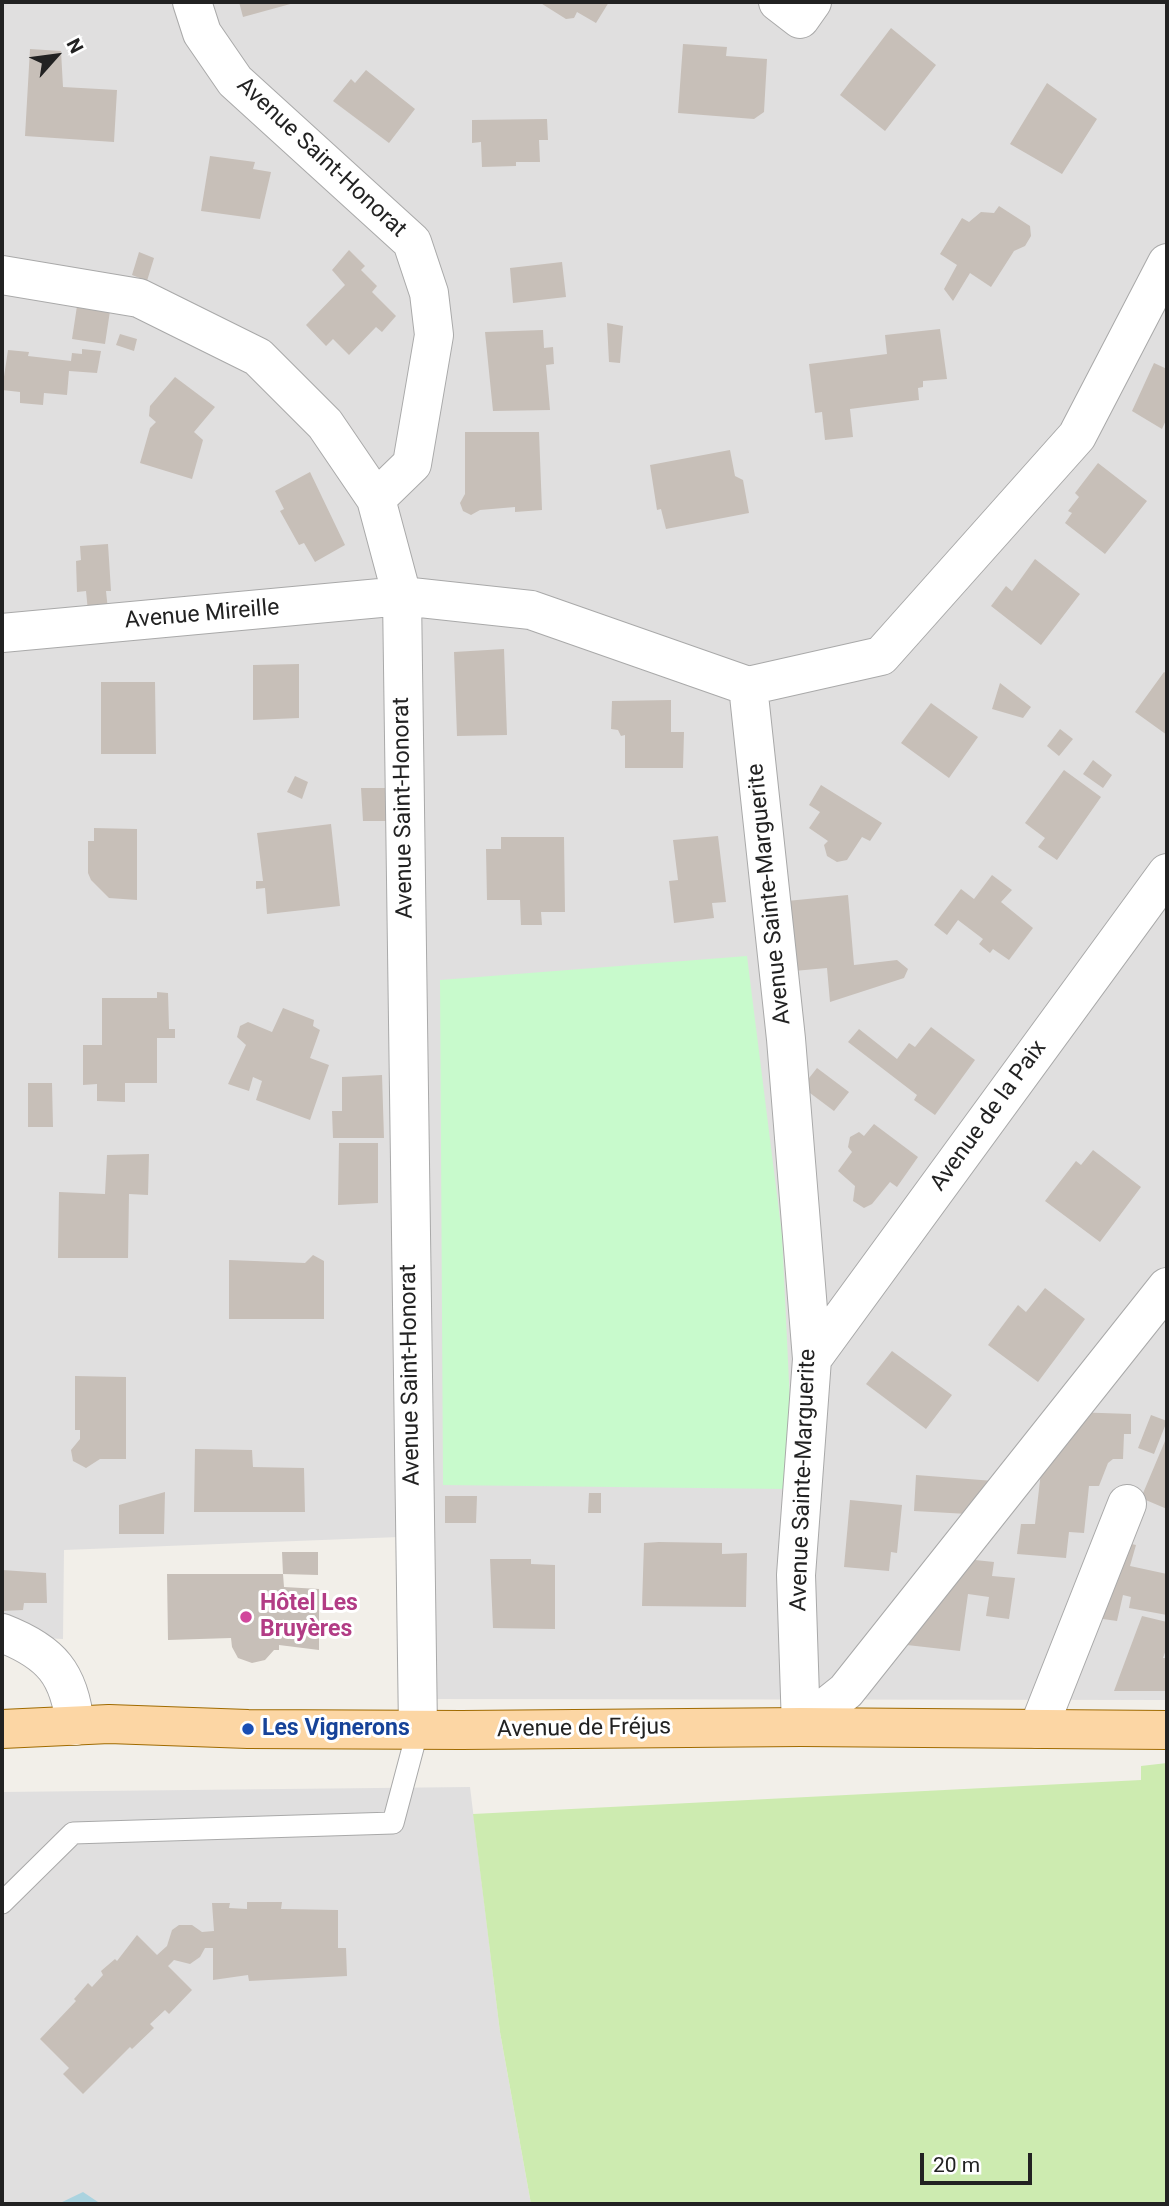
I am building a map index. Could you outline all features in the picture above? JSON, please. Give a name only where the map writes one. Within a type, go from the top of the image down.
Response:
[{"type":"main road","name":"Avenue de Fréjus","points":[[2,1729],[75,1726],[1167,1730]]},
{"type":"street","name":"Avenue Saint-Honorat","points":[[192,2],[202,33],[234,81],[412,242],[429,293],[434,335],[412,464],[376,499],[402,596],[418,1729]]},
{"type":"street","points":[[778,2],[800,19],[812,2]]},
{"type":"street","points":[[748,686],[881,656],[1077,436],[1167,263]]},
{"type":"street","points":[[2,275],[139,298],[258,357],[325,424],[376,499]]},
{"type":"street","name":"Avenue Mireille","points":[[2,633],[402,596],[531,610],[748,686]]},
{"type":"street","name":"Avenue Sainte-Marguerite","points":[[748,686],[786,1038],[811,1359],[796,1575],[801,1727]]},
{"type":"street","name":"Avenue de la Paix","points":[[811,1359],[1167,873]]},
{"type":"street","points":[[801,1727],[846,1690],[1167,1287]]},
{"type":"street","points":[[1038,1729],[1128,1504]]},
{"type":"street","points":[[2,1633],[37,1649],[56,1666],[72,1696],[75,1726]]},
{"type":"lane","points":[[2,1903],[73,1833],[393,1823],[418,1729]]},
{"type":"shaded area","points":[[2,2],[1167,2],[1167,1700],[432,1699],[425,1536],[64,1550],[63,1639],[2,1636]]},
{"type":"shaded area","points":[[470,1787],[500,2032],[531,2204],[2,2204],[2,1792]]},
{"type":"green space","points":[[747,956],[782,1235],[790,1403],[785,1489],[443,1485],[440,980]]},
{"type":"green space","points":[[1167,1763],[1167,2204],[531,2204],[500,2032],[473,1814],[1141,1780],[1141,1766]]},
{"type":"water","points":[[83,2192],[101,2204],[58,2204]]},
{"type":"building","points":[[239,2],[294,2],[294,3],[243,17]]},
{"type":"building","points":[[539,2],[609,2],[596,23],[577,12],[574,18],[566,19]]},
{"type":"building","points":[[891,28],[936,65],[885,131],[840,95]]},
{"type":"building","points":[[683,44],[727,47],[726,56],[767,59],[764,112],[754,119],[678,113]]},
{"type":"building","points":[[30,49],[61,51],[63,87],[117,90],[114,142],[25,136]]},
{"type":"building","points":[[366,70],[415,109],[389,143],[333,101],[351,79],[355,83]]},
{"type":"building","points":[[1047,83],[1097,119],[1062,174],[1010,144]]},
{"type":"building","points":[[547,119],[548,140],[539,140],[540,162],[482,167],[481,142],[472,143],[472,120]]},
{"type":"building","points":[[210,156],[255,162],[253,169],[271,172],[260,219],[201,211]]},
{"type":"building","points":[[999,206],[1030,226],[1031,236],[1025,246],[1014,251],[991,287],[970,273],[953,301],[944,289],[957,265],[940,254],[962,218],[969,222],[981,212],[994,213]]},
{"type":"building","points":[[349,250],[365,266],[361,270],[377,286],[372,292],[396,316],[382,332],[376,327],[349,355],[333,339],[326,346],[306,325],[345,285],[332,270]]},
{"type":"building","points":[[139,252],[154,258],[147,281],[132,275]]},
{"type":"building","points":[[562,262],[566,297],[513,303],[510,268]]},
{"type":"building","points":[[77,306],[110,311],[105,344],[72,339]]},
{"type":"building","points":[[607,323],[623,326],[620,363],[609,362]]},
{"type":"building","points":[[940,329],[947,379],[923,381],[923,387],[918,388],[919,400],[850,409],[853,437],[825,440],[822,412],[815,413],[809,364],[887,354],[885,335]]},
{"type":"building","points":[[543,330],[544,348],[553,347],[554,364],[546,365],[550,410],[493,411],[485,332]]},
{"type":"building","points":[[120,334],[137,339],[134,351],[116,345]]},
{"type":"building","points":[[82,349],[101,351],[97,373],[69,371],[67,395],[44,393],[43,405],[20,403],[20,392],[2,390],[8,350],[29,352],[28,356],[71,361],[72,353],[82,354]]},
{"type":"building","points":[[1154,363],[1167,369],[1167,418],[1162,429],[1132,411]]},
{"type":"building","points":[[175,377],[215,407],[194,432],[203,440],[192,479],[140,463],[150,428],[156,422],[149,416],[150,406]]},
{"type":"building","points":[[465,432],[539,432],[542,510],[515,512],[515,507],[480,510],[471,515],[463,511],[460,503],[465,494]]},
{"type":"building","points":[[730,450],[735,476],[743,480],[749,513],[666,529],[661,509],[657,510],[650,465]]},
{"type":"building","points":[[1098,463],[1147,501],[1105,554],[1065,523],[1072,513],[1068,511],[1079,497],[1075,493]]},
{"type":"building","points":[[310,472],[345,545],[315,562],[304,543],[299,545],[280,511],[284,509],[275,491]]},
{"type":"building","points":[[108,544],[111,591],[106,591],[108,610],[88,611],[86,591],[77,592],[76,561],[81,560],[80,546]]},
{"type":"building","points":[[1035,559],[1080,594],[1041,645],[991,606],[1006,586],[1012,591]]},
{"type":"building","points":[[504,649],[507,735],[457,736],[454,652]]},
{"type":"building","points":[[299,664],[299,718],[253,720],[253,665]]},
{"type":"building","points":[[1164,672],[1167,674],[1167,735],[1135,712]]},
{"type":"building","points":[[101,682],[155,682],[156,754],[101,754]]},
{"type":"building","points":[[1000,683],[1031,707],[1023,718],[992,709]]},
{"type":"building","points":[[671,700],[671,732],[684,732],[683,768],[625,768],[625,735],[621,736],[618,730],[611,729],[612,701]]},
{"type":"building","points":[[931,703],[978,737],[949,778],[901,743]]},
{"type":"building","points":[[1060,729],[1073,739],[1059,756],[1047,746]]},
{"type":"building","points":[[1093,760],[1112,775],[1103,788],[1083,774]]},
{"type":"building","points":[[1064,770],[1101,797],[1057,860],[1038,847],[1045,838],[1025,823]]},
{"type":"building","points":[[295,776],[308,782],[302,799],[287,792]]},
{"type":"building","points":[[821,785],[882,823],[870,841],[862,837],[847,860],[837,862],[827,856],[824,845],[828,841],[809,828],[820,812],[809,805]]},
{"type":"building","points":[[361,788],[386,788],[387,821],[363,821]]},
{"type":"building","points":[[331,824],[340,906],[267,914],[265,888],[256,889],[256,881],[263,881],[257,833]]},
{"type":"building","points":[[94,828],[137,829],[137,900],[109,898],[91,880],[88,873],[88,841],[94,841]]},
{"type":"building","points":[[718,836],[726,902],[712,903],[714,918],[674,923],[669,881],[678,880],[673,840]]},
{"type":"building","points":[[501,837],[564,837],[565,912],[541,912],[542,925],[521,925],[520,900],[487,900],[486,849],[501,849]]},
{"type":"building","points":[[992,875],[1012,890],[1001,902],[1033,928],[1009,960],[993,949],[990,953],[979,944],[983,939],[958,920],[947,935],[934,925],[961,889],[974,899]]},
{"type":"building","points":[[848,895],[854,965],[897,960],[908,969],[904,978],[830,1002],[827,968],[794,971],[787,901]]},
{"type":"building","points":[[157,992],[168,993],[169,1029],[175,1029],[175,1038],[157,1038],[157,1083],[125,1083],[125,1102],[97,1101],[97,1084],[83,1085],[83,1045],[102,1045],[102,998],[157,998]]},
{"type":"building","points":[[283,1008],[314,1020],[313,1026],[320,1030],[310,1058],[329,1065],[310,1120],[256,1100],[262,1081],[253,1077],[249,1091],[228,1084],[246,1045],[237,1037],[240,1026],[248,1022],[272,1032]]},
{"type":"building","points":[[931,1027],[975,1060],[935,1115],[914,1100],[917,1095],[848,1042],[859,1029],[897,1059],[909,1043],[915,1047]]},
{"type":"building","points":[[817,1068],[849,1092],[834,1111],[802,1087]]},
{"type":"building","points":[[382,1075],[384,1138],[333,1138],[332,1111],[342,1111],[342,1077]]},
{"type":"building","points":[[28,1083],[52,1083],[53,1127],[28,1127]]},
{"type":"building","points":[[874,1124],[918,1157],[897,1187],[890,1182],[872,1204],[864,1208],[853,1201],[855,1186],[838,1171],[852,1152],[848,1147],[850,1137],[859,1132],[864,1136]]},
{"type":"building","points":[[339,1143],[378,1143],[378,1203],[338,1205]]},
{"type":"building","points":[[1093,1150],[1141,1187],[1100,1242],[1045,1201],[1076,1161],[1081,1165]]},
{"type":"building","points":[[149,1154],[148,1195],[129,1194],[128,1258],[58,1258],[59,1192],[105,1194],[107,1155]]},
{"type":"building","points":[[313,1255],[324,1261],[324,1319],[229,1319],[229,1260],[305,1263]]},
{"type":"building","points":[[1045,1288],[1085,1319],[1038,1382],[988,1345],[1018,1305],[1026,1312]]},
{"type":"building","points":[[892,1351],[952,1395],[926,1429],[866,1384]]},
{"type":"building","points":[[75,1376],[126,1377],[126,1459],[100,1459],[86,1468],[73,1461],[71,1450],[80,1439],[80,1430],[75,1430]]},
{"type":"building","points":[[1072,1412],[1131,1414],[1131,1434],[1124,1434],[1123,1459],[1113,1459],[1108,1463],[1099,1486],[1089,1486],[1084,1533],[1069,1532],[1066,1558],[1017,1554],[1021,1524],[1035,1524],[1043,1454]]},
{"type":"building","points":[[1151,1415],[1167,1421],[1154,1454],[1138,1448]]},
{"type":"building","points":[[1165,1441],[1167,1442],[1167,1509],[1141,1498]]},
{"type":"building","points":[[195,1449],[252,1450],[253,1467],[304,1468],[305,1512],[194,1512]]},
{"type":"building","points":[[916,1475],[994,1481],[968,1514],[914,1511]]},
{"type":"building","points":[[165,1492],[164,1534],[119,1534],[119,1505]]},
{"type":"building","points":[[589,1493],[601,1493],[601,1513],[588,1513]]},
{"type":"building","points":[[445,1496],[477,1496],[476,1523],[445,1523]]},
{"type":"building","points":[[850,1500],[902,1505],[897,1553],[891,1552],[889,1571],[844,1567]]},
{"type":"building","points":[[1122,1542],[1136,1545],[1130,1566],[1167,1574],[1167,1615],[1129,1608],[1131,1597],[1123,1595],[1117,1621],[1096,1618]]},
{"type":"building","points":[[644,1543],[722,1543],[722,1554],[747,1553],[746,1607],[642,1606]]},
{"type":"building","points":[[282,1552],[318,1552],[318,1575],[283,1574]]},
{"type":"building","points":[[956,1558],[994,1562],[992,1576],[1015,1578],[1009,1619],[986,1616],[989,1597],[968,1594],[960,1651],[907,1645]]},
{"type":"building","points":[[490,1559],[531,1559],[531,1564],[555,1565],[555,1629],[493,1628]]},
{"type":"building","points":[[2,1570],[46,1573],[47,1603],[24,1603],[23,1610],[2,1611]]},
{"type":"building","points":[[167,1574],[283,1574],[284,1587],[319,1589],[319,1650],[279,1645],[279,1650],[274,1650],[265,1660],[252,1663],[238,1658],[231,1638],[168,1640]]},
{"type":"building","points":[[1142,1616],[1167,1622],[1167,1647],[1163,1658],[1167,1658],[1167,1691],[1114,1691]]},
{"type":"building","points":[[247,1902],[282,1902],[281,1909],[338,1910],[338,1948],[346,1948],[347,1976],[249,1981],[248,1975],[213,1980],[213,1948],[205,1948],[200,1957],[190,1964],[174,1960],[168,1966],[192,1990],[169,2014],[165,2010],[150,2024],[154,2028],[132,2049],[130,2047],[83,2094],[63,2074],[69,2068],[40,2039],[76,2001],[74,1999],[88,1983],[92,1987],[103,1975],[101,1971],[115,1959],[117,1961],[137,1935],[157,1955],[167,1946],[172,1930],[179,1925],[192,1925],[202,1932],[214,1931],[212,1903],[230,1903],[229,1908],[247,1909]]},
{"type":"place","name":"Hôtel Les Bruyères","points":[[246,1617]]},
{"type":"place","name":"Les Vignerons","points":[[248,1729]]}]
